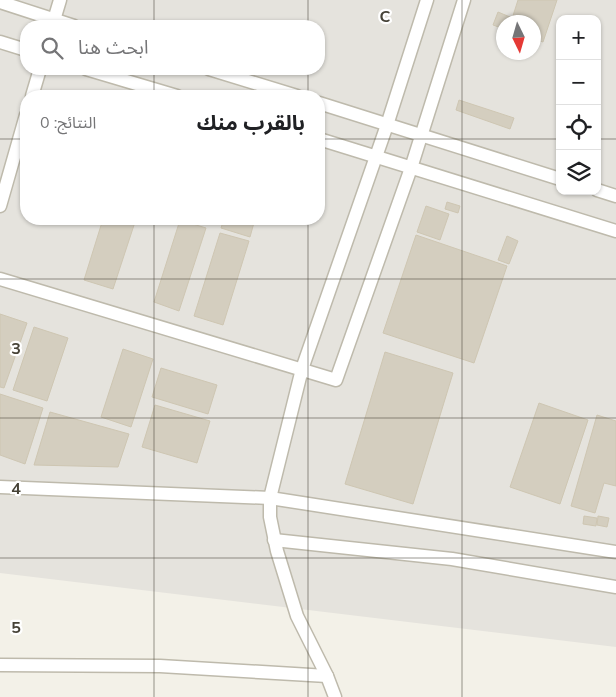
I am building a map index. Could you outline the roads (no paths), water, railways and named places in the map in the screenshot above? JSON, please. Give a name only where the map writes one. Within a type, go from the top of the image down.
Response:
[{"type":"street","points":[[0,2],[54,20],[60,0]]},
{"type":"street","points":[[335,697],[327,676],[297,616],[274,540],[270,517],[270,498],[302,369],[387,125],[426,0]]},
{"type":"street","points":[[0,278],[336,380],[411,168],[464,0]]},
{"type":"street","points":[[0,42],[20,48]]},
{"type":"street","points":[[34,90],[38,75]]},
{"type":"street","points":[[106,75],[157,90]]},
{"type":"street","points":[[229,75],[277,90]]},
{"type":"street","points":[[325,105],[556,178]]},
{"type":"street","points":[[0,206],[20,136]]},
{"type":"street","points":[[325,141],[616,231]]},
{"type":"street","points":[[601,191],[616,196]]},
{"type":"street","points":[[0,487],[270,498],[616,552]]},
{"type":"street","points":[[274,540],[452,559],[616,587]]},
{"type":"street","points":[[0,665],[160,666],[327,676]]}]
